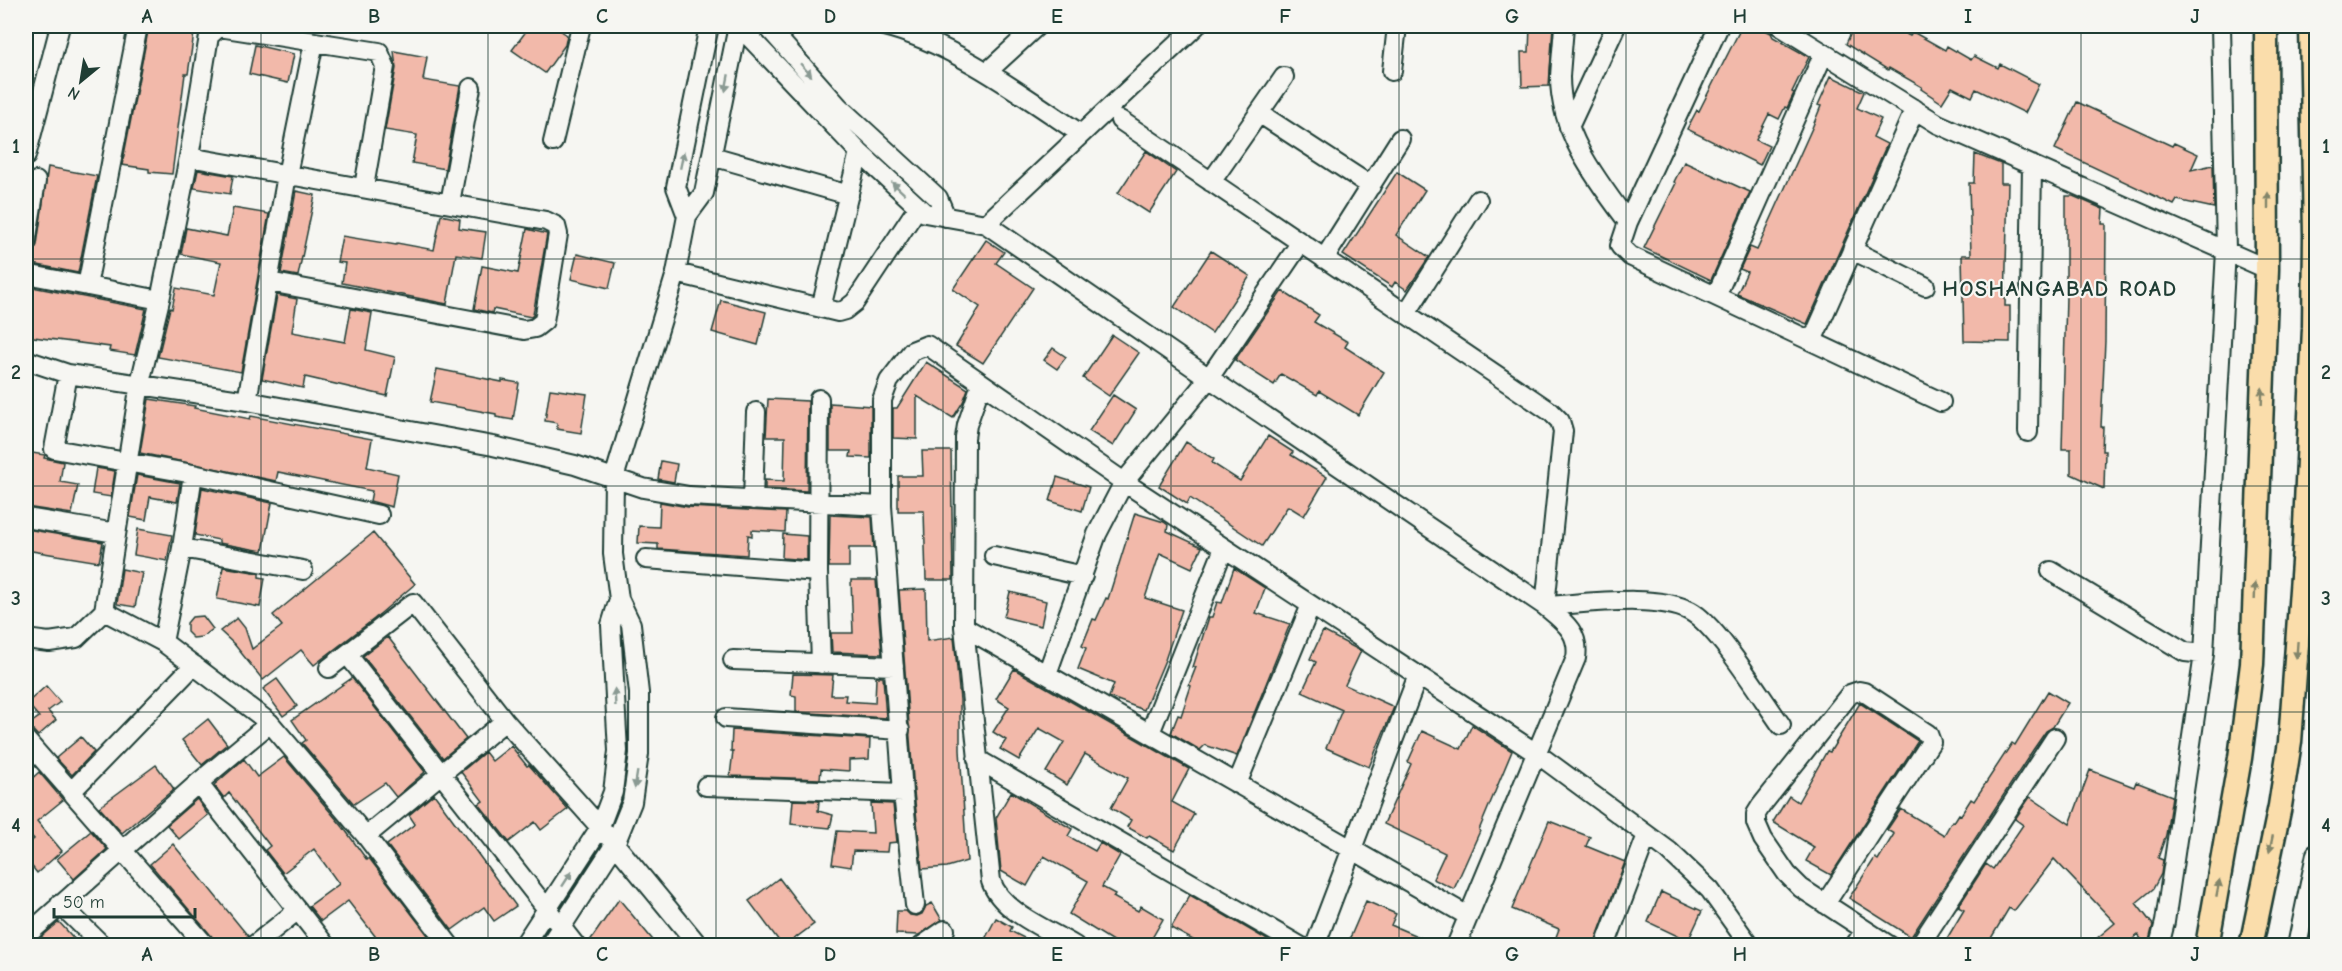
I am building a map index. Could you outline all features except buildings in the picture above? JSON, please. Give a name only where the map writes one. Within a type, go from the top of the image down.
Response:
[{"type":"main road","points":[[2207,945],[2240,758],[2252,664],[2267,269],[2266,26]]},
{"type":"main road","points":[[2251,945],[2280,806],[2290,742],[2304,559],[2313,328],[2311,26]]},
{"type":"street","points":[[26,156],[32,99],[60,26]]},
{"type":"street","points":[[87,286],[138,26]]},
{"type":"street","points":[[553,142],[581,26]]},
{"type":"street","points":[[687,216],[676,187],[709,26]]},
{"type":"street","points":[[739,26],[859,152],[925,213],[986,224],[1545,606],[1568,625],[1576,639],[1576,658],[1456,945]]},
{"type":"street","points":[[549,945],[615,844],[632,802],[637,777],[640,727],[639,693],[631,624],[620,599],[612,536],[614,478],[676,273],[687,216],[704,193],[739,26]]},
{"type":"street","points":[[767,26],[838,107],[938,198],[946,217]]},
{"type":"street","points":[[884,26],[913,35],[987,72],[1081,134]]},
{"type":"street","points":[[987,72],[1037,26]]},
{"type":"street","points":[[986,224],[1196,26]]},
{"type":"street","points":[[1392,71],[1397,26]]},
{"type":"street","points":[[1564,26],[1560,79],[1569,127],[1590,171],[1628,222]]},
{"type":"street","points":[[1569,127],[1616,26]]},
{"type":"street","points":[[1719,26],[1628,222],[1620,246],[1623,250],[1716,296],[1941,402]]},
{"type":"street","points":[[1780,26],[1938,123],[2267,269]]},
{"type":"street","points":[[2159,945],[2165,922],[2204,654],[2226,250],[2221,26]]},
{"type":"street","points":[[26,639],[50,642],[76,638],[104,611],[140,383],[160,300],[189,156],[209,36],[219,27],[380,52],[385,66],[364,187]]},
{"type":"street","points":[[247,400],[287,175],[314,42]]},
{"type":"street","points":[[1716,296],[1824,53]]},
{"type":"street","points":[[1211,182],[1284,77]]},
{"type":"street","points":[[450,203],[471,88]]},
{"type":"street","points":[[1812,341],[1914,109]]},
{"type":"street","points":[[1258,113],[1371,186]]},
{"type":"street","points":[[1120,120],[1551,412],[1560,421],[1563,431],[1545,606]]},
{"type":"street","points":[[1324,259],[1400,139]]},
{"type":"street","points":[[821,308],[859,152]]},
{"type":"street","points":[[189,156],[546,221],[556,226],[558,234],[544,321],[535,328],[524,330],[269,282]]},
{"type":"street","points":[[712,156],[849,195]]},
{"type":"street","points":[[2028,432],[2032,165]]},
{"type":"street","points":[[26,243],[36,181]]},
{"type":"street","points":[[1406,314],[1478,200]]},
{"type":"street","points":[[676,273],[838,312],[845,310],[855,302],[918,207]]},
{"type":"street","points":[[1047,674],[1097,534],[1124,482],[1209,378],[1301,242]]},
{"type":"street","points":[[1852,250],[1926,286]]},
{"type":"street","points":[[26,274],[160,300]]},
{"type":"street","points":[[915,905],[903,793],[882,506],[882,400],[889,381],[912,351],[927,345],[1124,482],[1536,753],[1669,850],[1710,891],[1750,945]]},
{"type":"street","points":[[26,360],[68,374],[247,400],[493,446],[575,465],[643,488],[689,496],[882,506]]},
{"type":"street","points":[[68,374],[54,449],[193,474],[379,515]]},
{"type":"street","points":[[981,384],[965,438],[964,627],[991,881],[994,891],[1011,909],[1076,945]]},
{"type":"street","points":[[819,399],[818,572],[821,664]]},
{"type":"street","points":[[753,500],[756,412]]},
{"type":"street","points":[[163,642],[182,548],[193,474]]},
{"type":"street","points":[[26,518],[116,533]]},
{"type":"street","points":[[182,548],[303,570]]},
{"type":"street","points":[[1150,733],[1224,548]]},
{"type":"street","points":[[994,556],[1083,576]]},
{"type":"street","points":[[646,559],[818,572]]},
{"type":"street","points":[[2051,571],[2186,652],[2204,654]]},
{"type":"street","points":[[522,945],[599,829],[611,799],[616,773],[617,742],[611,625],[620,599]]},
{"type":"street","points":[[1545,606],[1652,602],[1675,605],[1692,611],[1711,627],[1781,725]]},
{"type":"street","points":[[329,668],[413,603],[505,722],[599,829],[615,844],[699,945]]},
{"type":"street","points":[[1237,783],[1311,605]]},
{"type":"street","points":[[104,611],[163,642],[270,723],[366,836],[450,945]]},
{"type":"street","points":[[964,627],[1468,916]]},
{"type":"street","points":[[348,654],[576,945]]},
{"type":"street","points":[[733,660],[894,666]]},
{"type":"street","points":[[71,792],[194,665]]},
{"type":"street","points":[[1315,945],[1418,675]]},
{"type":"street","points":[[1825,904],[1931,742],[1928,734],[1859,691],[1850,694],[1756,814],[1756,823],[1763,839],[1786,874],[1801,888],[1865,931],[1890,945]]},
{"type":"street","points":[[726,718],[900,730]]},
{"type":"street","points":[[366,836],[505,722]]},
{"type":"street","points":[[26,936],[198,783],[270,723]]},
{"type":"street","points":[[1919,945],[2055,738]]},
{"type":"street","points":[[26,740],[206,945]]},
{"type":"street","points":[[977,759],[1300,945]]},
{"type":"street","points":[[198,783],[326,945]]},
{"type":"street","points":[[706,786],[903,793]]},
{"type":"street","points":[[1605,945],[1647,835]]},
{"type":"street","points":[[2297,945],[2316,855]]},
{"type":"street","points":[[60,904],[103,945]]},
{"type":"street","points":[[253,945],[298,910]]},
{"type":"street","points":[[922,945],[945,930]]},
{"type":"street","points":[[1854,945],[1865,931]]},
{"type":"district","name":"HOSHANGABAD ROAD","points":[[2060,289]]}]
